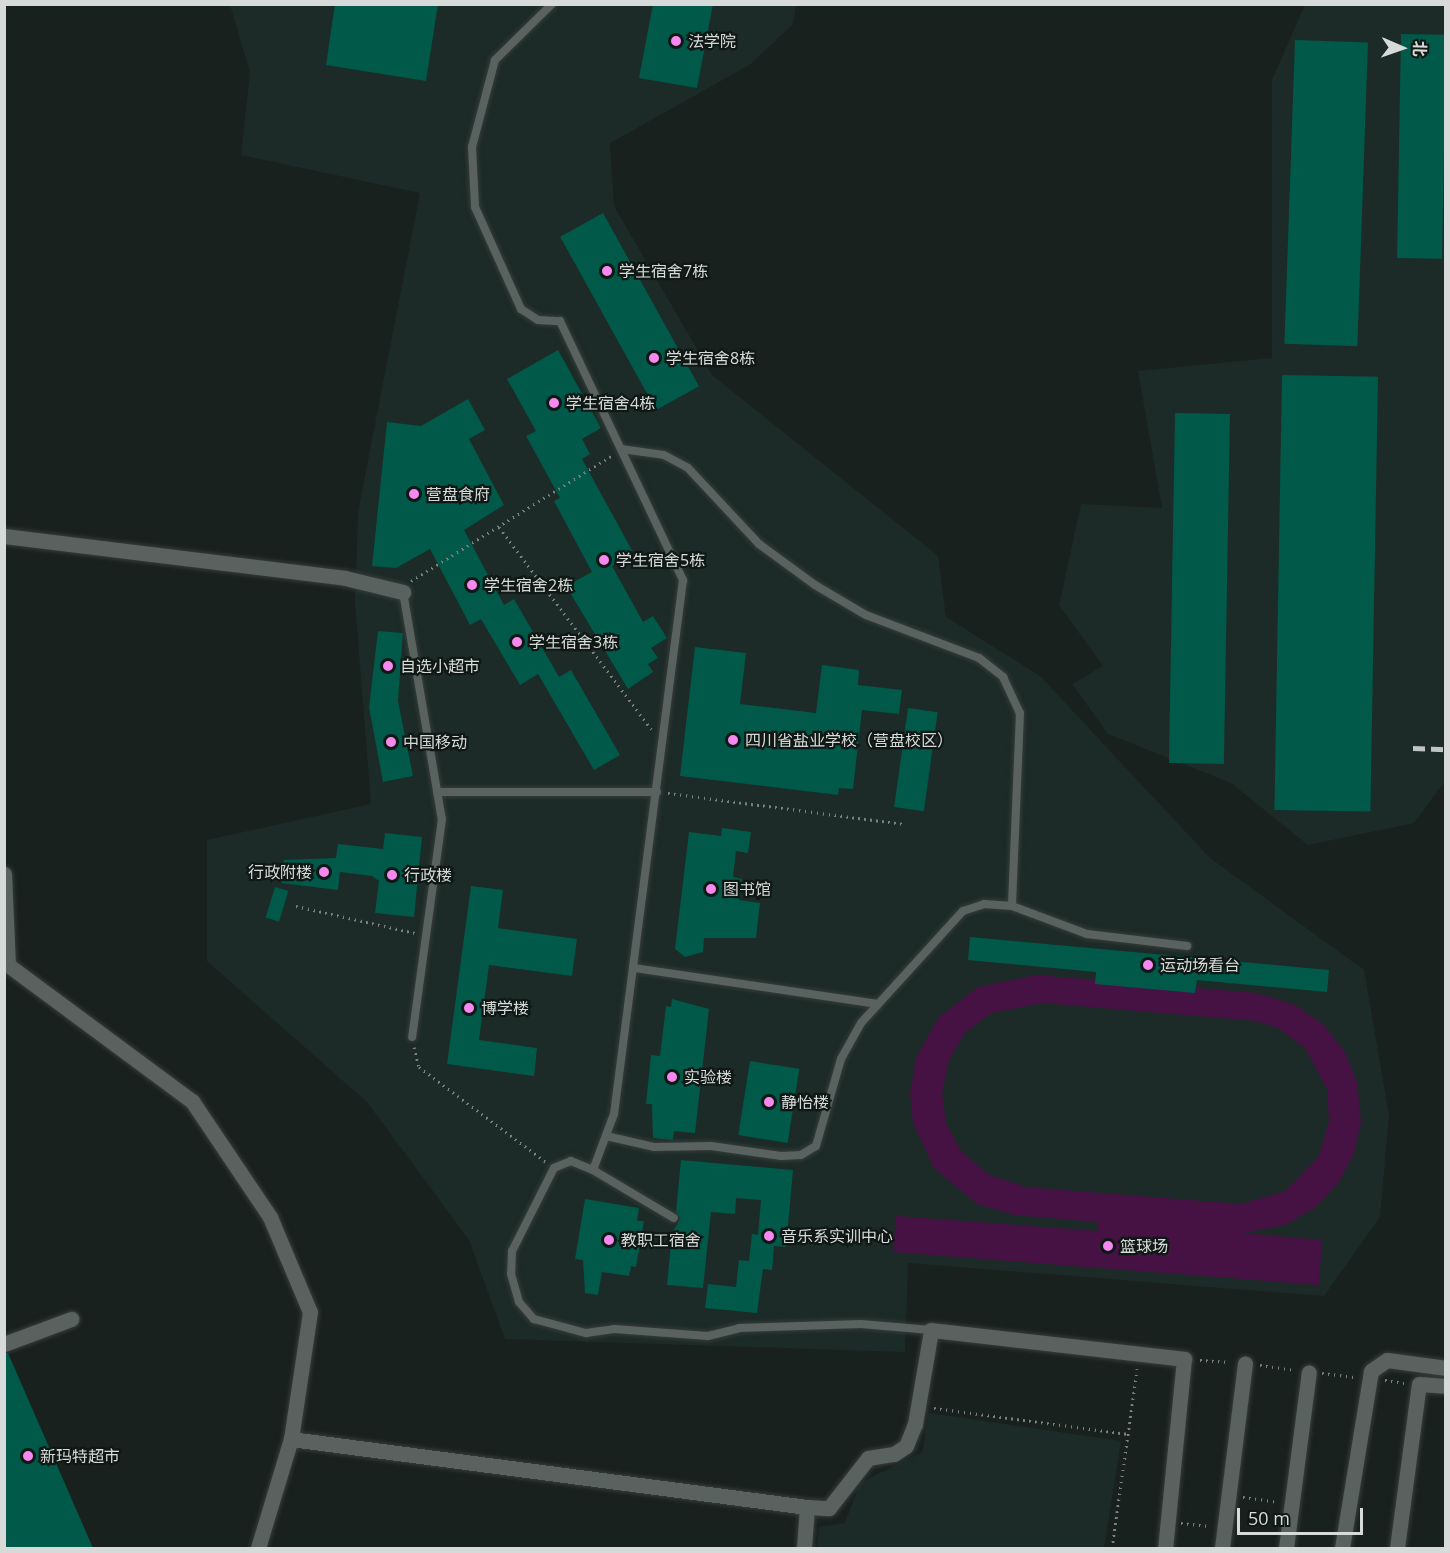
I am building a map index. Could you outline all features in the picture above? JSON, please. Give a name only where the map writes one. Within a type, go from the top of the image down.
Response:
[{"type":"street","points":[[4,536],[345,578],[403,592]]},
{"type":"street","points":[[4,874],[8,965],[192,1101],[270,1217],[310,1312],[291,1439],[258,1548]]},
{"type":"street","points":[[4,1344],[71,1319]]},
{"type":"street","points":[[291,1439],[807,1507],[829,1508],[868,1458],[906,1446],[918,1406],[931,1330],[1184,1359],[1164,1548]]},
{"type":"street","points":[[1341,1548],[1367,1379],[1388,1360],[1446,1368]]},
{"type":"street","points":[[1222,1548],[1245,1364]]},
{"type":"street","points":[[1287,1548],[1309,1372]]},
{"type":"street","points":[[1397,1548],[1419,1384],[1446,1386]]},
{"type":"street","points":[[804,1548],[807,1507]]},
{"type":"lane","points":[[552,4],[495,60],[480,108],[470,181],[475,207],[520,309],[538,320],[560,321],[683,580],[614,1114],[593,1170]]},
{"type":"lane","points":[[621,449],[664,455],[688,468],[759,544],[815,585],[866,615],[979,658],[1003,677],[1020,713],[1011,906]]},
{"type":"lane","points":[[403,592],[442,819],[412,1037]]},
{"type":"lane","points":[[437,792],[657,792]]},
{"type":"lane","points":[[606,1136],[654,1147],[801,1155],[816,1146],[841,1059],[878,1004],[963,911],[984,904],[1011,906],[1088,934],[1187,946]]},
{"type":"lane","points":[[634,968],[878,1004]]},
{"type":"lane","points":[[674,1218],[593,1170],[571,1161],[554,1168],[512,1251],[511,1274],[519,1302],[534,1319],[586,1333],[639,1330],[677,1336],[739,1328],[861,1324],[931,1330]]},
{"type":"path","points":[[403,592],[416,574],[499,527],[621,449]]},
{"type":"path","points":[[499,527],[663,745]]},
{"type":"path","points":[[657,792],[902,824]]},
{"type":"path","points":[[296,906],[426,936]]},
{"type":"path","points":[[412,1037],[419,1067],[554,1168]]},
{"type":"path","points":[[1112,1548],[1133,1381],[1142,1354]]},
{"type":"path","points":[[1184,1359],[1419,1384]]},
{"type":"path","points":[[918,1406],[1128,1434]]},
{"type":"path","points":[[1228,1495],[1292,1503]]},
{"type":"path","points":[[1167,1521],[1224,1528]]},
{"type":"shaded area","name":"四川省盐业学校（营盘校区）","points":[[230,5],[796,5],[793,24],[751,64],[610,143],[614,206],[712,375],[938,556],[946,617],[1040,676],[1210,858],[1364,970],[1389,1115],[1380,1217],[1324,1296],[908,1263],[905,1352],[505,1339],[469,1240],[367,1102],[207,961],[207,840],[371,804],[355,602],[358,512],[420,193],[241,155],[250,72]]},
{"type":"shaded area","points":[[1305,5],[1445,5],[1445,781],[1414,823],[1308,845],[1231,783],[1108,734],[1072,684],[1103,666],[1059,605],[1081,504],[1162,508],[1138,371],[1272,358],[1272,80]]},
{"type":"shaded area","points":[[1036,975],[1257,993],[1295,1005],[1324,1025],[1345,1052],[1357,1082],[1361,1122],[1354,1153],[1339,1182],[1316,1207],[1285,1225],[1243,1233],[1322,1240],[1319,1285],[893,1252],[896,1216],[1098,1231],[1098,1222],[1014,1215],[977,1204],[934,1168],[913,1123],[910,1093],[916,1058],[938,1018],[978,987]],"holes":[[[1043,1003],[1256,1021],[1278,1028],[1305,1048],[1327,1089],[1329,1121],[1319,1156],[1285,1191],[1241,1204],[1026,1187],[989,1175],[961,1151],[946,1123],[942,1093],[949,1060],[965,1033],[991,1013]]]},
{"type":"shaded area","points":[[929,1413],[1121,1441],[1104,1548],[817,1548],[819,1527],[845,1523],[860,1483],[922,1452]]},
{"type":"building","points":[[335,4],[438,4],[426,81],[326,65]]},
{"type":"building","name":"法学院","points":[[653,4],[713,4],[697,88],[639,78]]},
{"type":"building","points":[[1401,34],[1446,35],[1442,259],[1397,258]]},
{"type":"building","points":[[1295,40],[1368,43],[1357,346],[1284,344]]},
{"type":"building","points":[[603,213],[699,386],[656,410],[560,237]]},
{"type":"building","points":[[558,350],[601,428],[582,439],[590,454],[582,459],[634,554],[612,566],[643,622],[653,616],[667,638],[651,648],[658,658],[648,664],[653,672],[628,689],[566,586],[592,572],[554,501],[560,498],[526,436],[536,431],[507,379]]},
{"type":"building","points":[[1282,375],[1378,377],[1370,812],[1274,810]]},
{"type":"building","points":[[468,399],[485,430],[469,439],[504,505],[464,530],[504,605],[514,599],[559,677],[571,670],[620,755],[594,770],[538,674],[520,685],[481,619],[470,625],[430,549],[396,568],[372,566],[387,422],[421,426]]},
{"type":"building","points":[[1175,413],[1230,414],[1224,764],[1169,763]]},
{"type":"building","points":[[378,631],[403,633],[398,701],[413,776],[383,782],[369,707]]},
{"type":"building","points":[[695,647],[746,653],[740,704],[816,713],[822,665],[859,670],[858,685],[902,690],[899,714],[862,710],[853,789],[839,788],[838,795],[680,776]]},
{"type":"building","points":[[908,708],[938,712],[924,811],[894,807]]},
{"type":"building","name":"图书馆","points":[[722,828],[751,832],[748,853],[736,851],[733,877],[742,879],[739,900],[760,903],[756,938],[704,938],[703,952],[685,957],[675,949],[689,832],[721,836]]},
{"type":"building","name":"行政楼","points":[[385,833],[422,837],[414,917],[375,913],[379,881],[372,876],[340,872],[338,890],[281,883],[284,860],[336,858],[338,844],[383,849]]},
{"type":"building","name":"博学楼","points":[[471,886],[503,890],[498,928],[577,939],[572,976],[489,965],[479,1040],[537,1048],[534,1076],[447,1064]]},
{"type":"building","points":[[275,887],[288,891],[279,922],[266,918]]},
{"type":"building","name":"运动场看台","points":[[970,937],[1329,970],[1327,992],[1197,980],[1195,993],[1095,984],[1096,972],[968,960]]},
{"type":"building","name":"实验楼","points":[[672,999],[709,1009],[695,1133],[674,1131],[673,1140],[653,1138],[652,1104],[646,1104],[651,1055],[660,1056],[666,1006],[671,1007]]},
{"type":"building","name":"静怡楼","points":[[750,1061],[799,1069],[788,1143],[738,1135]]},
{"type":"building","name":"音乐系实训中心","points":[[681,1160],[793,1170],[786,1247],[774,1246],[772,1270],[763,1269],[757,1313],[705,1308],[708,1284],[736,1287],[739,1260],[749,1261],[752,1234],[758,1235],[761,1200],[736,1198],[735,1214],[711,1212],[703,1288],[667,1285],[672,1233],[680,1219],[676,1212]]},
{"type":"building","name":"教职工宿舍","points":[[585,1199],[639,1208],[637,1221],[644,1221],[636,1267],[631,1266],[629,1276],[602,1272],[598,1295],[585,1293],[583,1260],[575,1259]]},
{"type":"building","name":"新玛特超市","points":[[4,1353],[8,1353],[93,1548],[4,1548]]},
{"type":"railway","points":[[1413,748],[1446,749]]},
{"type":"place","name":"法学院","points":[[676,41]]},
{"type":"place","name":"学生宿舍7栋","points":[[607,271]]},
{"type":"place","name":"学生宿舍8栋","points":[[654,358]]},
{"type":"place","name":"学生宿舍4栋","points":[[554,403]]},
{"type":"place","name":"营盘食府","points":[[414,494]]},
{"type":"place","name":"学生宿舍5栋","points":[[604,560]]},
{"type":"place","name":"学生宿舍2栋","points":[[472,585]]},
{"type":"place","name":"学生宿舍3栋","points":[[517,642]]},
{"type":"place","name":"自选小超市","points":[[388,666]]},
{"type":"place","name":"四川省盐业学校（营盘校区）","points":[[733,740]]},
{"type":"place","name":"中国移动","points":[[391,742]]},
{"type":"place","name":"行政附楼","points":[[324,872]]},
{"type":"place","name":"行政楼","points":[[392,875]]},
{"type":"place","name":"图书馆","points":[[711,889]]},
{"type":"place","name":"运动场看台","points":[[1148,965]]},
{"type":"place","name":"博学楼","points":[[469,1008]]},
{"type":"place","name":"实验楼","points":[[672,1077]]},
{"type":"place","name":"静怡楼","points":[[769,1102]]},
{"type":"place","name":"音乐系实训中心","points":[[769,1236]]},
{"type":"place","name":"教职工宿舍","points":[[609,1240]]},
{"type":"place","name":"篮球场","points":[[1108,1246]]},
{"type":"place","name":"新玛特超市","points":[[28,1456]]}]
